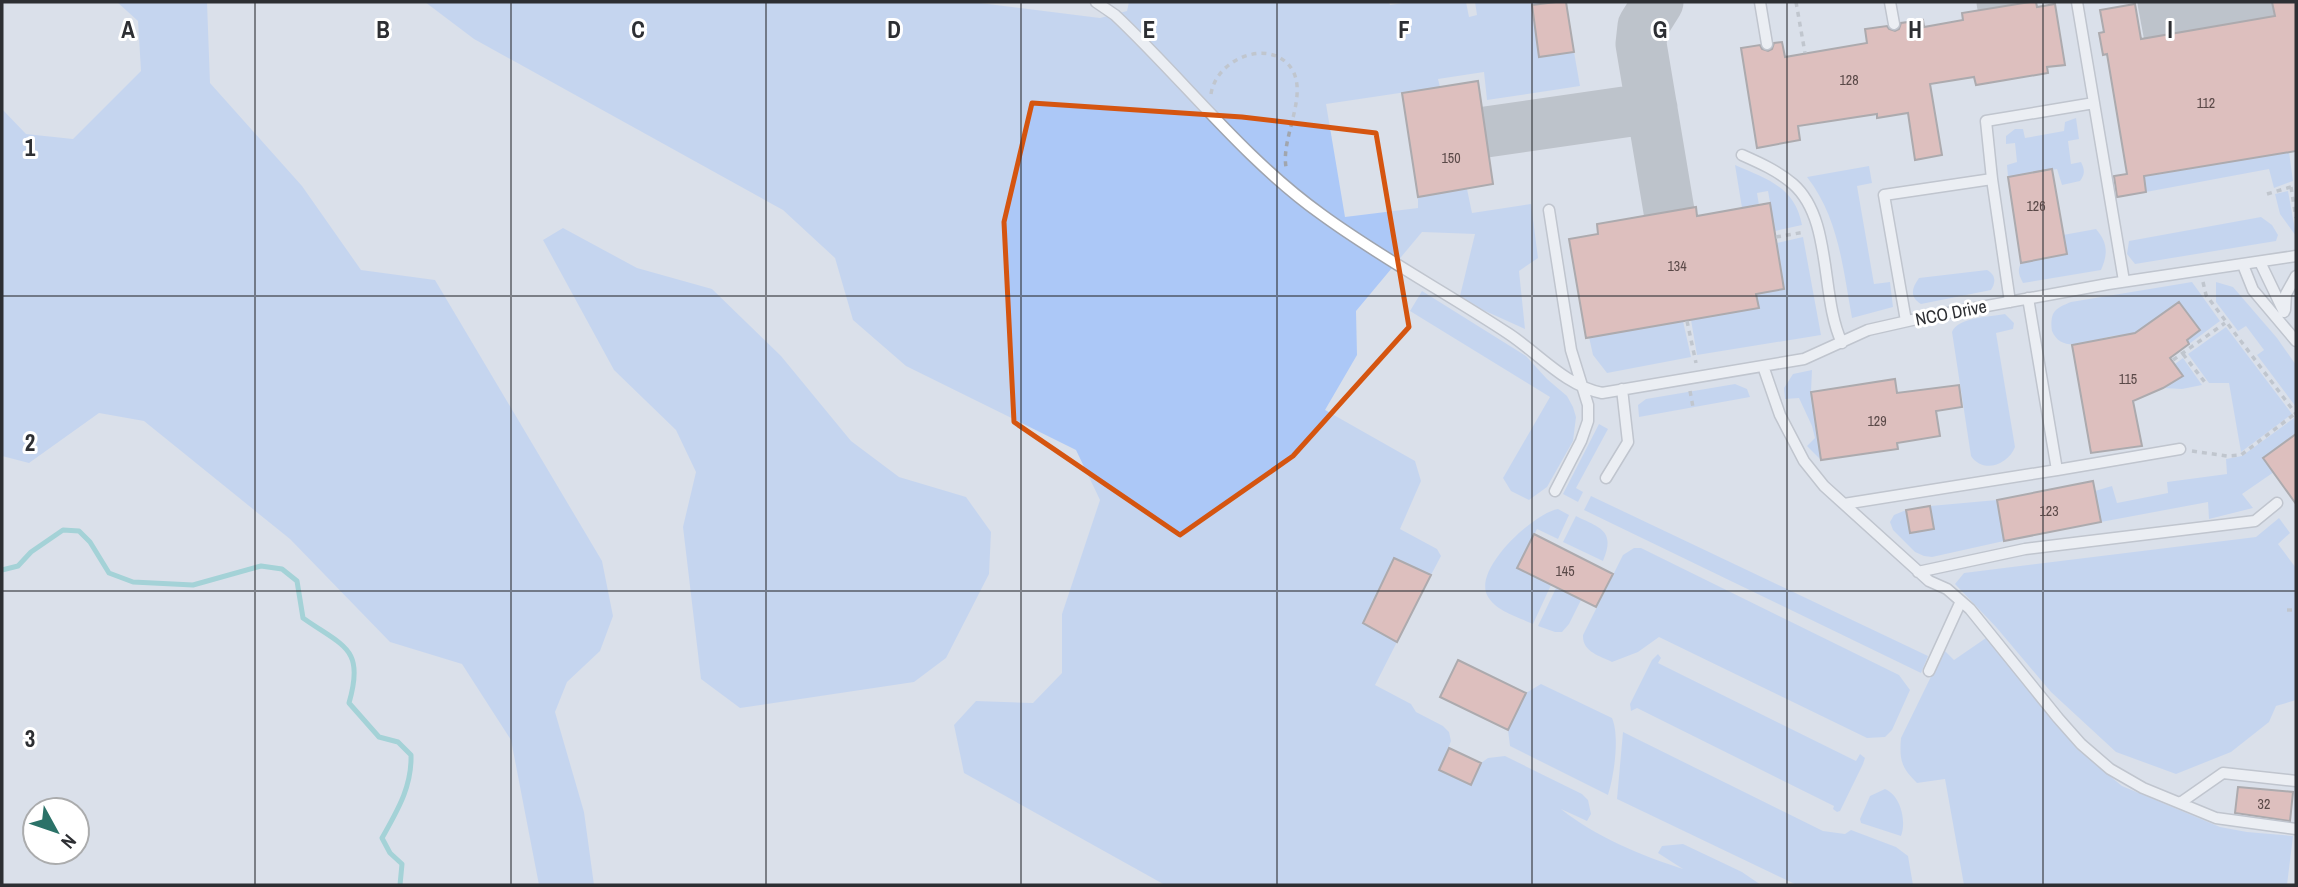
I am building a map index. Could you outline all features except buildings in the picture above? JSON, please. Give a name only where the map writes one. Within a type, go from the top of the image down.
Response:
[{"type":"lane","points":[[1096,2],[1135,33],[1214,117],[1320,214],[1511,335],[1586,390]]},
{"type":"lane","points":[[1760,2],[1767,44]]},
{"type":"lane","points":[[1890,2],[1894,24]]},
{"type":"lane","points":[[2077,2],[2124,281]]},
{"type":"lane","points":[[2010,302],[1986,121],[2094,103]]},
{"type":"lane","points":[[1742,155],[1775,170],[1796,186],[1808,203],[1817,229],[1832,313],[1842,343]]},
{"type":"lane","points":[[1906,321],[1884,195],[1992,178]]},
{"type":"lane","points":[[1549,210],[1571,350],[1586,390],[1588,405],[1588,421],[1581,441],[1555,491]]},
{"type":"lane","name":"NCO Drive","points":[[1586,390],[1602,393],[1804,359],[1868,330],[1906,321],[2124,281],[2296,256]]},
{"type":"lane","points":[[2259,262],[2284,312]]},
{"type":"lane","points":[[2243,265],[2253,290],[2296,341]]},
{"type":"lane","points":[[2284,324],[2286,295],[2296,276]]},
{"type":"lane","points":[[2028,298],[2057,470]]},
{"type":"lane","points":[[1763,366],[1780,415],[1804,461],[1824,486],[1928,581],[1947,589],[1970,609],[2081,744],[2110,769],[2143,788],[2216,818],[2296,829]]},
{"type":"lane","points":[[1606,478],[1628,442],[1618,390]]},
{"type":"lane","points":[[1844,504],[2180,449]]},
{"type":"lane","points":[[1919,572],[2025,550],[2255,521],[2277,503]]},
{"type":"lane","points":[[1929,671],[1961,601]]},
{"type":"lane","points":[[2180,803],[2223,773],[2296,782]]},
{"type":"path","points":[[1796,2],[1805,53]]},
{"type":"path","points":[[1214,117],[1210,99],[1212,87],[1227,65],[1244,55],[1266,54],[1282,61],[1293,72],[1296,89],[1295,110],[1286,141],[1285,160],[1287,176],[1297,195]]},
{"type":"path","points":[[2267,194],[2292,186],[2296,218]]},
{"type":"path","points":[[1776,237],[1817,229]]},
{"type":"path","points":[[2180,449],[2227,456],[2241,455],[2296,414],[2206,295],[2199,271]]},
{"type":"path","points":[[1687,320],[1698,377]]},
{"type":"path","points":[[2173,360],[2226,322]]},
{"type":"path","points":[[2182,353],[2207,385]]},
{"type":"path","points":[[2287,610],[2296,610]]},
{"type":"highlighted area","points":[[1032,103],[1242,117],[1376,133],[1409,327],[1293,456],[1180,535],[1014,422],[1004,222]]},
{"type":"shaded area","points":[[117,2],[207,2],[210,83],[302,186],[361,270],[435,280],[602,561],[613,616],[600,651],[567,682],[555,712],[584,812],[594,885],[539,885],[511,740],[462,664],[390,642],[290,539],[144,421],[99,413],[29,463],[2,456],[2,109],[26,134],[73,139],[141,71],[138,21]]},
{"type":"shaded area","points":[[425,2],[972,2],[1100,18],[1127,11],[1129,2],[1389,2],[1390,5],[1409,2],[1466,2],[1469,17],[1477,15],[1475,2],[1556,2],[1532,6],[1539,57],[1574,52],[1580,86],[1487,100],[1484,72],[1438,79],[1440,87],[1326,104],[1345,217],[1418,208],[1418,197],[1467,189],[1472,213],[1531,204],[1538,258],[1519,271],[1525,329],[1460,296],[1475,234],[1422,232],[1356,311],[1357,355],[1325,410],[1415,461],[1421,481],[1400,529],[1437,549],[1441,556],[1431,575],[1394,558],[1363,623],[1397,642],[1375,685],[1411,704],[1416,712],[1449,732],[1451,741],[1440,770],[1471,785],[1481,763],[1488,758],[1505,756],[1582,794],[1588,800],[1591,814],[1587,821],[1561,809],[1604,837],[1683,869],[1658,853],[1662,846],[1683,844],[1742,872],[1761,885],[1165,885],[964,773],[954,725],[976,701],[1033,703],[1062,673],[1062,614],[1100,500],[1076,450],[906,366],[853,320],[835,258],[783,210],[474,39]]},
{"type":"shaded area","points":[[2076,118],[2079,139],[2068,141],[2071,164],[2081,162],[2083,167],[2084,174],[2080,181],[2062,185],[2057,169],[2008,177],[2007,165],[2017,162],[2015,143],[2006,144],[2006,136],[2015,129],[2023,129],[2025,138],[2064,131],[2065,122]]},
{"type":"shaded area","points":[[2289,152],[2293,181],[2274,188],[2269,169],[2146,192],[2144,176]]},
{"type":"shaded area","points":[[1735,165],[1768,180],[1786,193],[1798,212],[1802,225],[1775,231],[1768,191],[1757,193],[1759,205],[1742,208]]},
{"type":"shaded area","points":[[1869,166],[1872,183],[1857,186],[1874,284],[1890,282],[1893,307],[1852,318],[1833,227],[1818,193],[1807,177]]},
{"type":"shaded area","points":[[2288,191],[2296,236],[2280,214],[2275,194]]},
{"type":"shaded area","points":[[2261,217],[2272,225],[2278,235],[2276,241],[2135,264],[2127,254],[2129,241]]},
{"type":"shaded area","points":[[563,228],[637,268],[712,289],[781,356],[851,441],[899,477],[966,497],[991,532],[989,574],[946,658],[914,682],[740,708],[701,679],[683,527],[696,472],[676,430],[614,370],[543,240]]},
{"type":"shaded area","points":[[2096,229],[2106,249],[2101,270],[2023,283],[2019,273],[2021,263],[2066,254],[2063,235]]},
{"type":"shaded area","points":[[1803,237],[1821,335],[1697,355],[1691,320],[1758,308],[1756,294],[1784,289],[1777,243]]},
{"type":"shaded area","points":[[1987,270],[1994,279],[1991,290],[1921,304],[1913,296],[1914,286],[1919,278]]},
{"type":"shaded area","points":[[2192,282],[2220,321],[2189,344],[2187,340],[2200,330],[2178,302],[2140,330],[2158,355],[2124,336],[2075,344],[2058,339],[2052,331],[2053,314],[2071,302]]},
{"type":"shaded area","points":[[2216,282],[2233,287],[2277,338],[2296,365],[2296,407],[2257,355],[2264,350],[2246,326],[2238,331],[2216,302]]},
{"type":"shaded area","points":[[1422,291],[1526,356],[1567,396],[1573,407],[1576,417],[1573,441],[1547,487],[1529,500],[1511,491],[1503,478],[1550,397],[1410,311]]},
{"type":"shaded area","points":[[2005,314],[2014,323],[2013,329],[1996,333],[2015,447],[2007,459],[1988,466],[1976,462],[1971,456],[1952,332],[1961,323]]},
{"type":"shaded area","points":[[1683,321],[1691,357],[1607,373],[1593,355],[1589,337]]},
{"type":"shaded area","points":[[2226,327],[2292,414],[2241,452],[2229,383],[2209,383],[2188,354]]},
{"type":"shaded area","points":[[2183,358],[2202,385],[2182,389],[2163,388],[2183,376],[2175,364]]},
{"type":"shaded area","points":[[1812,370],[1811,392],[1821,460],[1807,446],[1815,438],[1799,398],[1785,399],[1784,388],[1793,374]]},
{"type":"shaded area","points":[[1735,384],[1747,389],[1750,397],[1639,417],[1638,405],[1646,399]]},
{"type":"shaded area","points":[[2294,418],[2296,434],[2263,458],[2274,472],[2242,494],[2253,508],[2209,519],[2208,502],[2101,522],[2095,491],[2112,486],[2117,503],[2168,493],[2167,482],[2227,474],[2226,459],[2242,456]]},
{"type":"shaded area","points":[[1599,424],[1608,429],[1576,488],[1583,492],[1578,502],[1563,494]]},
{"type":"shaded area","points":[[1591,496],[1928,656],[1921,673],[1584,510]]},
{"type":"shaded area","points":[[1997,500],[2004,541],[1932,557],[1915,552],[1893,530],[1890,522],[1894,515],[1906,510],[1910,533],[1934,529],[1930,506]]},
{"type":"shaded area","points":[[1558,509],[1569,515],[1558,539],[1537,529],[1518,568],[1551,585],[1533,624],[1495,605],[1487,595],[1485,584],[1497,557],[1509,543],[1535,520]]},
{"type":"shaded area","points":[[1576,516],[1599,527],[1606,536],[1608,543],[1603,561],[1563,542]]},
{"type":"shaded area","points":[[2279,518],[2290,533],[2278,544],[2296,568],[2296,700],[2276,706],[2269,722],[2231,752],[2176,774],[2116,752],[2051,692],[1955,584],[1964,573],[2256,537]]},
{"type":"shaded area","points":[[1634,548],[1641,548],[1899,675],[1910,690],[1892,730],[1885,737],[1867,738],[1659,637],[1638,652],[1612,662],[1593,653],[1585,646],[1583,635],[1623,555]]},
{"type":"shaded area","points":[[1556,588],[1581,600],[1562,632],[1538,626]]},
{"type":"shaded area","points":[[1986,638],[2077,749],[2122,786],[2220,827],[2293,836],[2287,885],[1964,885],[1945,779],[1917,783],[1903,764],[1901,738],[1944,650],[1954,660]]},
{"type":"shaded area","points":[[1658,654],[1661,658],[1658,663],[1856,761],[1860,754],[1865,758],[1840,811],[1837,812],[1833,809],[1834,806],[1637,708],[1631,711],[1630,704],[1652,660]]},
{"type":"shaded area","points":[[1541,684],[1612,718],[1616,745],[1608,795],[1510,746],[1508,730],[1526,693]]},
{"type":"shaded area","points":[[1623,732],[1823,831],[1845,834],[1851,830],[1896,847],[1908,856],[1913,885],[1797,885],[1617,799]]},
{"type":"shaded area","points":[[1885,789],[1895,797],[1901,809],[1901,836],[1861,823],[1860,819],[1870,796]]},
{"type":"waterway","points":[[2,570],[18,566],[31,552],[63,530],[79,531],[90,542],[109,573],[133,582],[193,585],[261,566],[282,569],[297,581],[303,618],[340,643],[352,660],[354,671],[349,703],[379,737],[398,742],[411,755],[406,788],[382,838],[390,853],[402,864],[400,885]]},
{"type":"taxiway","points":[[1658,2],[1643,26],[1641,44],[1669,211]]},
{"type":"taxiway","points":[[2002,2],[2003,6]]},
{"type":"taxiway","points":[[2163,2],[2169,34]]},
{"type":"taxiway","points":[[2206,2],[2211,27]]},
{"type":"taxiway","points":[[2250,2],[2253,20]]},
{"type":"taxiway","points":[[1486,132],[1652,108]]}]
